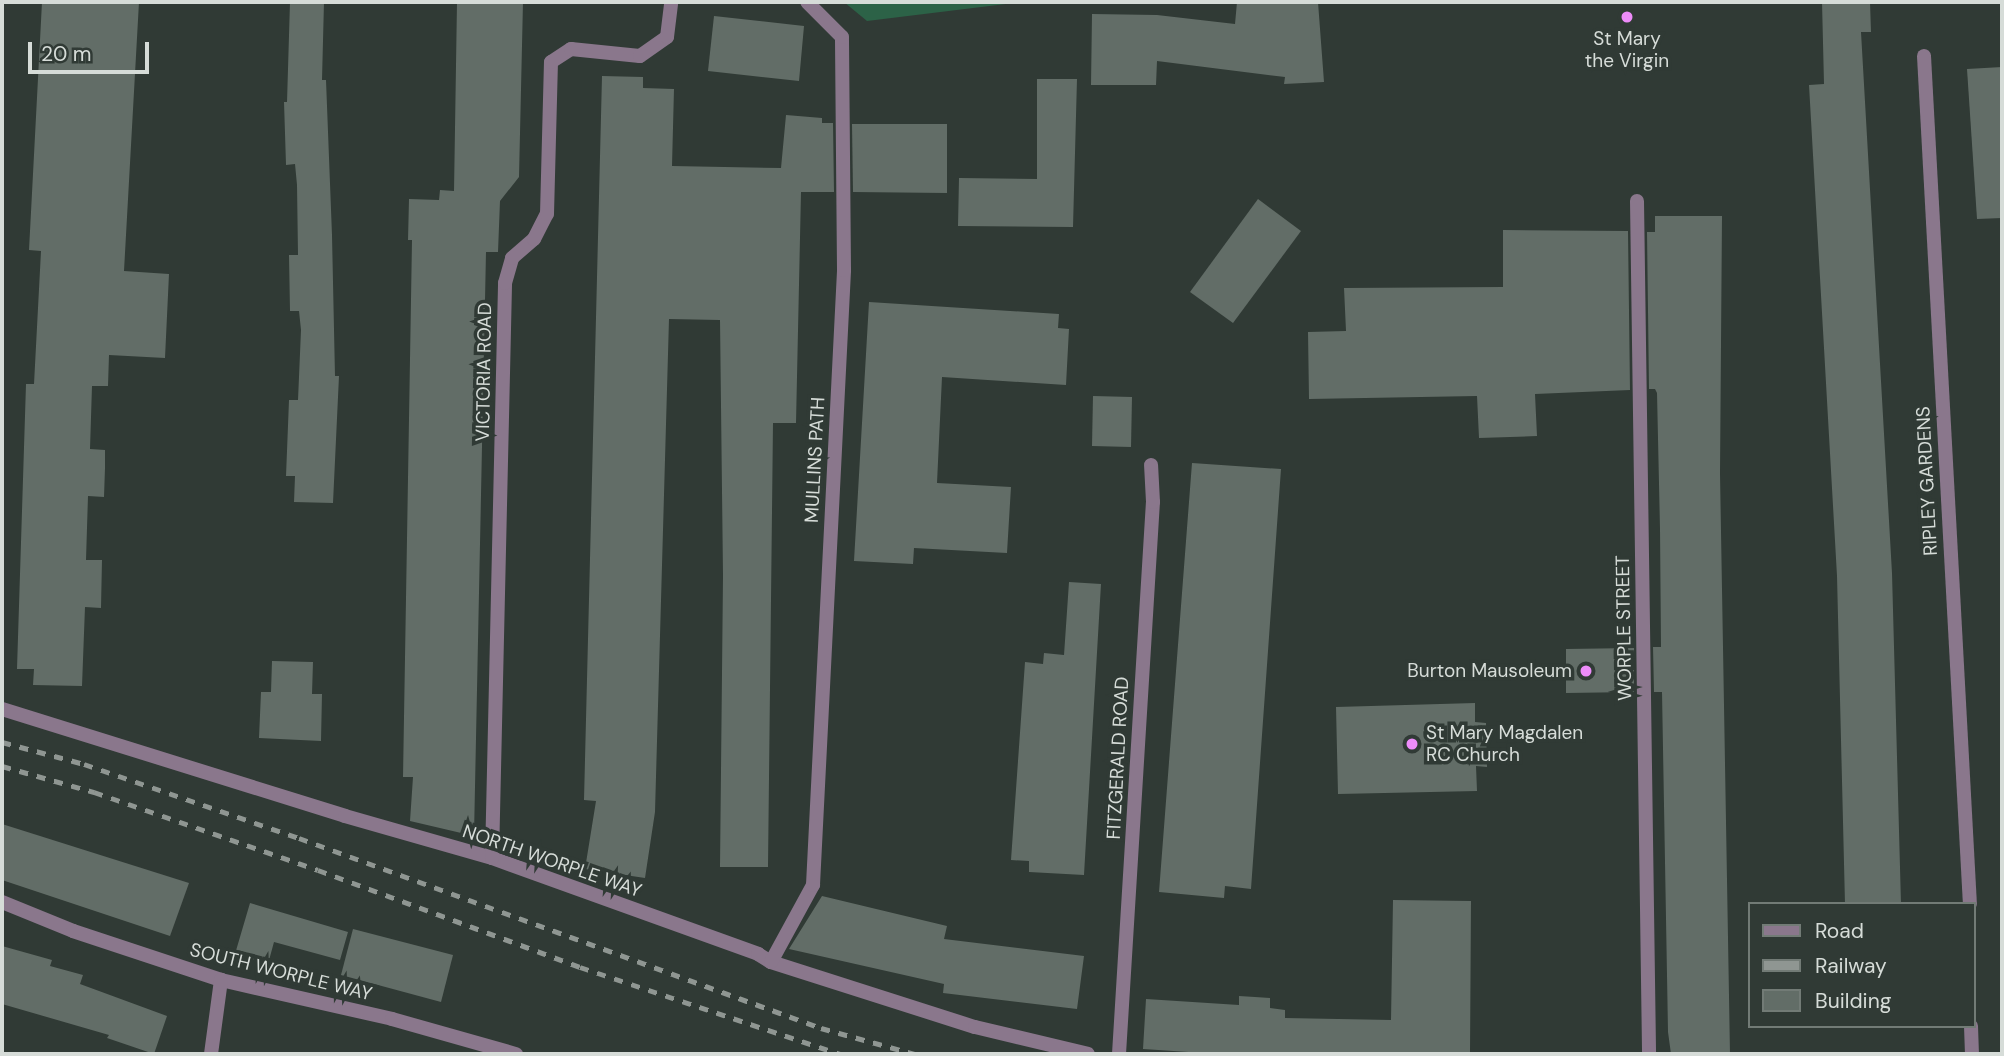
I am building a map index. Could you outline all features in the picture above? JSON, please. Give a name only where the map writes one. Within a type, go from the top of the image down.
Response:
[{"type":"street","name":"VICTORIA ROAD","points":[[492,858],[505,283],[512,258],[534,239],[547,214],[551,62],[572,49],[640,56],[667,37],[671,2]]},
{"type":"street","name":"MULLINS PATH","points":[[771,962],[813,884],[844,270],[842,37],[807,2]]},
{"type":"street","name":"RIPLEY GARDENS","points":[[1924,56],[1970,902]]},
{"type":"street","name":"WORPLE STREET","points":[[1637,201],[1649,1054]]},
{"type":"street","name":"FITZGERALD ROAD","points":[[1119,1054],[1152,516],[1151,465]]},
{"type":"street","name":"NORTH WORPLE WAY","points":[[2,709],[345,816],[492,858],[758,954],[771,962],[975,1027],[1088,1054]]},
{"type":"street","name":"SOUTH WORPLE WAY","points":[[2,902],[73,931],[221,980],[392,1019],[516,1054]]},
{"type":"street","points":[[211,1054],[221,980]]},
{"type":"street","points":[[1972,1028],[1972,1054]]},
{"type":"green space","points":[[844,2],[1023,2],[867,21]]},
{"type":"building","points":[[42,2],[139,2],[124,271],[169,274],[165,358],[109,355],[108,386],[92,386],[90,449],[105,450],[104,497],[88,496],[86,560],[102,560],[101,608],[85,607],[82,686],[33,685],[34,669],[17,669],[26,384],[34,384],[41,251],[29,250]]},
{"type":"building","points":[[290,2],[324,2],[322,80],[326,80],[335,376],[339,376],[333,503],[294,502],[295,476],[286,476],[289,400],[298,400],[301,330],[299,311],[290,311],[289,255],[298,255],[297,185],[295,164],[286,165],[284,102],[287,102]]},
{"type":"building","points":[[457,2],[523,2],[519,177],[500,201],[498,252],[486,252],[474,836],[410,821],[413,777],[403,777],[412,240],[408,240],[409,199],[439,200],[440,190],[454,191]]},
{"type":"building","points":[[1237,2],[1318,2],[1324,82],[1284,84],[1285,77],[1157,61],[1156,85],[1091,85],[1092,14],[1157,15],[1235,24]]},
{"type":"building","points":[[1822,2],[1870,2],[1871,32],[1861,32],[1892,573],[1901,902],[1845,902],[1837,576],[1809,85],[1824,84]]},
{"type":"building","points":[[714,16],[804,26],[799,81],[708,71]]},
{"type":"building","points":[[2002,67],[2002,218],[1977,219],[1967,69]]},
{"type":"building","points":[[602,76],[643,77],[643,88],[674,89],[672,166],[781,168],[786,115],[822,118],[822,123],[833,123],[834,192],[801,192],[796,423],[773,423],[768,867],[720,867],[723,576],[720,320],[669,319],[655,812],[645,878],[585,869],[596,801],[584,800]]},
{"type":"building","points":[[1037,79],[1077,79],[1073,227],[958,226],[959,178],[1037,179]]},
{"type":"building","points":[[852,124],[947,124],[947,193],[853,192]]},
{"type":"building","points":[[1258,199],[1301,231],[1233,323],[1190,292]]},
{"type":"building","points":[[1655,216],[1722,216],[1720,473],[1730,1054],[1671,1054],[1668,1032],[1662,692],[1654,692],[1653,647],[1661,647],[1657,393],[1655,389],[1649,389],[1647,232],[1655,232]]},
{"type":"building","points":[[1503,230],[1628,231],[1630,390],[1535,394],[1537,436],[1479,438],[1477,396],[1309,399],[1308,332],[1346,331],[1344,288],[1503,287]]},
{"type":"building","points":[[869,302],[1059,314],[1058,328],[1069,329],[1066,385],[942,377],[937,483],[1011,487],[1007,553],[914,548],[913,564],[854,561]]},
{"type":"building","points":[[1093,396],[1132,397],[1131,447],[1092,446]]},
{"type":"building","points":[[1192,463],[1281,469],[1251,889],[1225,886],[1224,898],[1159,892]]},
{"type":"building","points":[[1069,582],[1101,584],[1084,875],[1029,872],[1029,861],[1011,860],[1025,662],[1043,664],[1044,653],[1064,655]]},
{"type":"building","points":[[1634,648],[1634,692],[1566,693],[1566,649]]},
{"type":"building","points":[[272,661],[313,662],[312,694],[322,694],[321,741],[259,738],[261,692],[271,692]]},
{"type":"building","name":"St Mary Magdalen RC Church","points":[[1475,703],[1475,722],[1486,723],[1487,767],[1476,766],[1477,791],[1338,794],[1336,707]]},
{"type":"building","points":[[2,824],[189,883],[170,936],[2,880]]},
{"type":"building","points":[[822,896],[947,926],[944,939],[1084,956],[1077,1009],[943,993],[944,984],[789,949]]},
{"type":"building","points":[[1393,900],[1471,901],[1470,1054],[1219,1054],[1143,1049],[1146,999],[1239,1005],[1239,996],[1270,998],[1270,1008],[1285,1010],[1285,1018],[1391,1020]]},
{"type":"building","points":[[250,903],[348,932],[340,960],[274,942],[268,964],[235,954]]},
{"type":"building","points":[[353,929],[453,955],[441,1002],[341,975]]},
{"type":"building","points":[[2,946],[52,960],[50,966],[83,975],[80,984],[167,1016],[154,1054],[107,1038],[109,1035],[2,1004]]},
{"type":"railway","points":[[2,742],[84,764],[299,838],[821,1028],[915,1054]]},
{"type":"railway","points":[[2,766],[94,792],[318,870],[580,967],[840,1054]]},
{"type":"place","name":"St Mary the Virgin","points":[[1627,17]]},
{"type":"place","name":"Burton Mausoleum","points":[[1586,671]]},
{"type":"place","name":"St Mary Magdalen RC Church","points":[[1412,744]]}]
